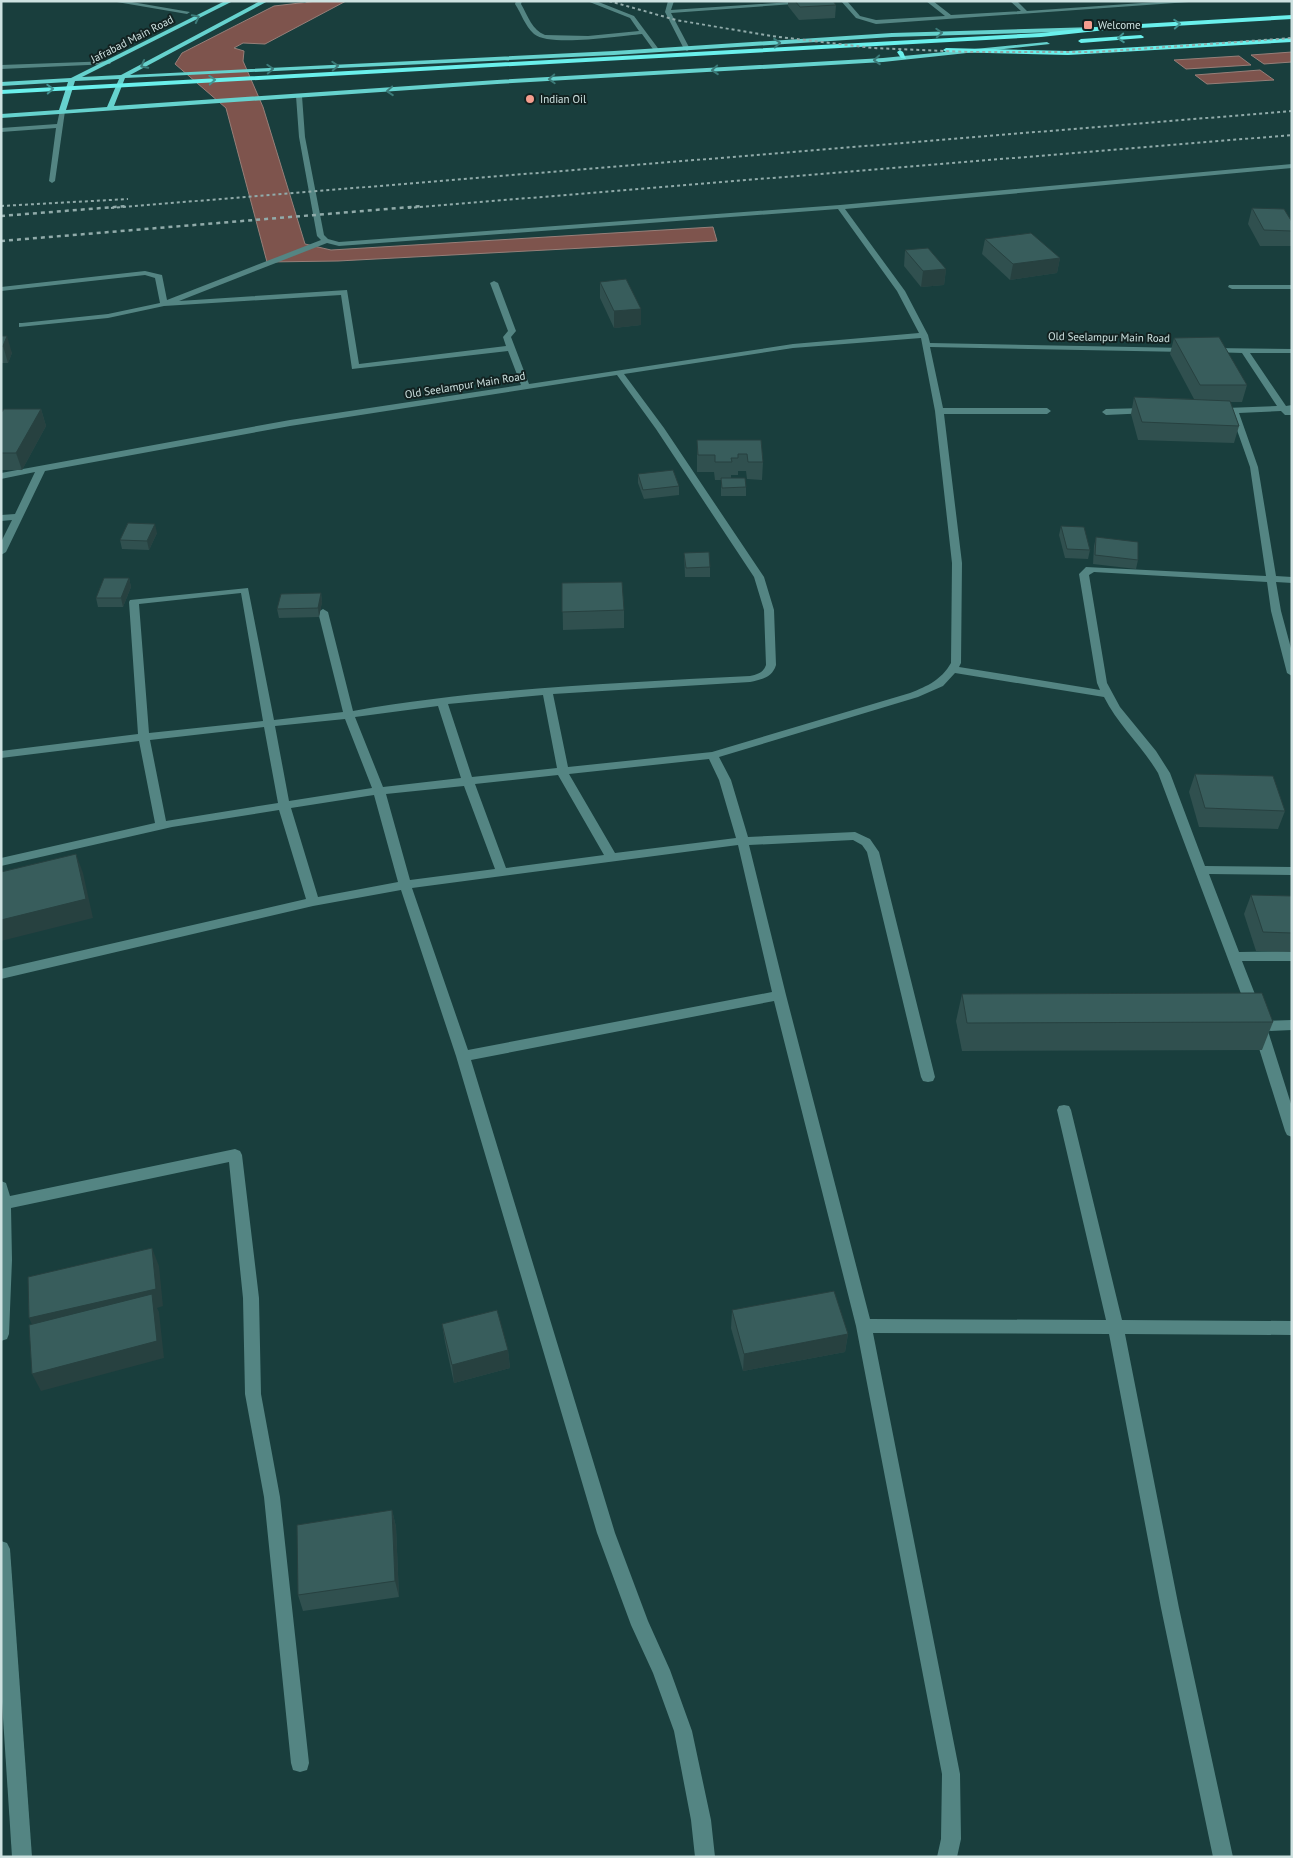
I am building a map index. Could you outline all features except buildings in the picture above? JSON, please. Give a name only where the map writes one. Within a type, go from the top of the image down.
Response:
[{"type":"highway","points":[[1,92],[1042,35],[1106,28],[1292,17]]},
{"type":"highway","points":[[1282,26],[1292,25]]},
{"type":"highway","points":[[1077,41],[1145,36]]},
{"type":"highway","points":[[946,50],[1068,53],[1292,40]]},
{"type":"highway","points":[[1,100],[858,54],[902,55],[946,50],[1057,43]]},
{"type":"main road","name":"Jafrabad Main Road","points":[[72,80],[230,1]]},
{"type":"main road","points":[[110,108],[123,76],[264,1]]},
{"type":"main road","points":[[1,84],[123,76],[657,51],[892,35],[1106,28]]},
{"type":"main road","points":[[1,116],[981,51],[1047,44]]},
{"type":"main road","points":[[62,111],[72,80]]},
{"type":"street","points":[[114,1],[187,12]]},
{"type":"street","points":[[146,5],[154,1]]},
{"type":"street","points":[[519,1],[518,4],[536,32],[544,37],[567,38],[643,32]]},
{"type":"street","points":[[590,1],[612,8],[632,18],[657,51]]},
{"type":"street","points":[[671,1],[668,12],[687,49]]},
{"type":"street","points":[[833,2],[843,1],[858,17],[871,21],[892,22],[1200,1]]},
{"type":"street","points":[[929,1],[951,18]]},
{"type":"street","points":[[1013,1],[1027,13]]},
{"type":"street","points":[[668,12],[771,3],[813,3]]},
{"type":"street","points":[[1,67],[110,62]]},
{"type":"street","points":[[299,96],[302,136],[321,236],[326,241]]},
{"type":"street","points":[[52,181],[62,111]]},
{"type":"street","points":[[1,130],[60,126]]},
{"type":"street","points":[[164,304],[326,241],[351,243],[840,207],[1292,166]]},
{"type":"street","points":[[1,862],[161,826],[380,791],[713,756],[914,696],[949,677],[956,663],[957,563],[939,411],[924,335],[901,291],[840,207]]},
{"type":"street","points":[[1,288],[151,274],[159,276],[164,304]]},
{"type":"street","points":[[494,283],[512,331],[507,337],[526,387]]},
{"type":"street","points":[[1232,287],[1292,287]]},
{"type":"street","points":[[22,325],[108,316],[164,304],[344,292],[355,367],[511,348]]},
{"type":"street","name":"Old Seelampur Main Road","points":[[1,476],[41,470],[238,431],[526,387],[812,344],[924,335]]},
{"type":"street","name":"Old Seelampur Main Road","points":[[927,348],[1196,350]]},
{"type":"street","points":[[1206,350],[1292,351]]},
{"type":"street","points":[[1245,351],[1292,416]]},
{"type":"street","points":[[1,755],[144,737],[349,715],[442,701],[548,690],[750,679],[763,676],[769,671],[771,665],[771,610],[759,576],[660,428],[619,373]]},
{"type":"street","points":[[1214,411],[1287,408]]},
{"type":"street","points":[[939,411],[1047,412]]},
{"type":"street","points":[[1106,412],[1156,411]]},
{"type":"street","points":[[1234,411],[1254,467],[1276,611],[1292,673]]},
{"type":"street","points":[[1,552],[41,470]]},
{"type":"street","points":[[1,518],[20,516]]},
{"type":"street","points":[[1292,580],[1094,569],[1085,571],[1088,601],[1102,683],[1106,694],[1115,708],[1152,753],[1164,773],[1260,1026],[1292,1131]]},
{"type":"street","points":[[161,826],[144,737],[134,602],[245,590],[284,806],[313,902]]},
{"type":"street","points":[[323,612],[349,715],[380,791],[405,885],[463,1056],[606,1533],[640,1625],[661,1670],[682,1731],[701,1820],[705,1857]]},
{"type":"street","points":[[953,669],[1106,694]]},
{"type":"street","points":[[548,690],[563,772],[612,858]]},
{"type":"street","points":[[442,701],[468,782],[502,873]]},
{"type":"street","points":[[713,756],[725,780],[736,813],[741,841],[779,995],[864,1326],[951,1774],[952,1838],[947,1857]]},
{"type":"street","points":[[1,974],[167,934],[313,902],[405,885],[741,841],[831,835],[855,836],[866,842],[873,852],[928,1077]]},
{"type":"street","points":[[1200,870],[1292,871]]},
{"type":"street","points":[[1235,957],[1292,956]]},
{"type":"street","points":[[463,1056],[779,995]]},
{"type":"street","points":[[1260,1026],[1292,1025]]},
{"type":"street","points":[[1064,1110],[1116,1328],[1170,1608],[1223,1857]]},
{"type":"street","points":[[3,1203],[235,1155],[251,1298],[253,1394],[272,1496],[300,1763]]},
{"type":"street","points":[[1,1187],[3,1203],[1,1334]]},
{"type":"street","points":[[864,1326],[1292,1328]]},
{"type":"street","points":[[1,1549],[22,1857]]},
{"type":"shaded area","points":[[317,1],[346,1],[265,44],[243,43],[234,48],[244,51],[243,61],[263,107],[305,244],[331,250],[713,227],[717,241],[338,261],[267,262],[226,108],[175,64],[182,53],[274,6]]},
{"type":"shaded area","points":[[1292,52],[1292,62],[1264,64],[1251,55]]},
{"type":"shaded area","points":[[1239,56],[1251,65],[1186,69],[1174,60]]},
{"type":"shaded area","points":[[1260,70],[1274,80],[1207,84],[1195,75]]},
{"type":"railway","points":[[609,1],[676,20],[771,36],[873,48],[968,52],[1096,52],[1292,38]]},
{"type":"railway","points":[[111,208],[1292,111]]},
{"type":"railway","points":[[408,208],[1292,135]]},
{"type":"railway","points":[[1,206],[128,199]]},
{"type":"railway","points":[[1,216],[127,206]]},
{"type":"railway","points":[[1,241],[423,206]]},
{"type":"place","name":"Welcome","points":[[1088,25]]},
{"type":"place","name":"Indian Oil","points":[[530,99]]}]
